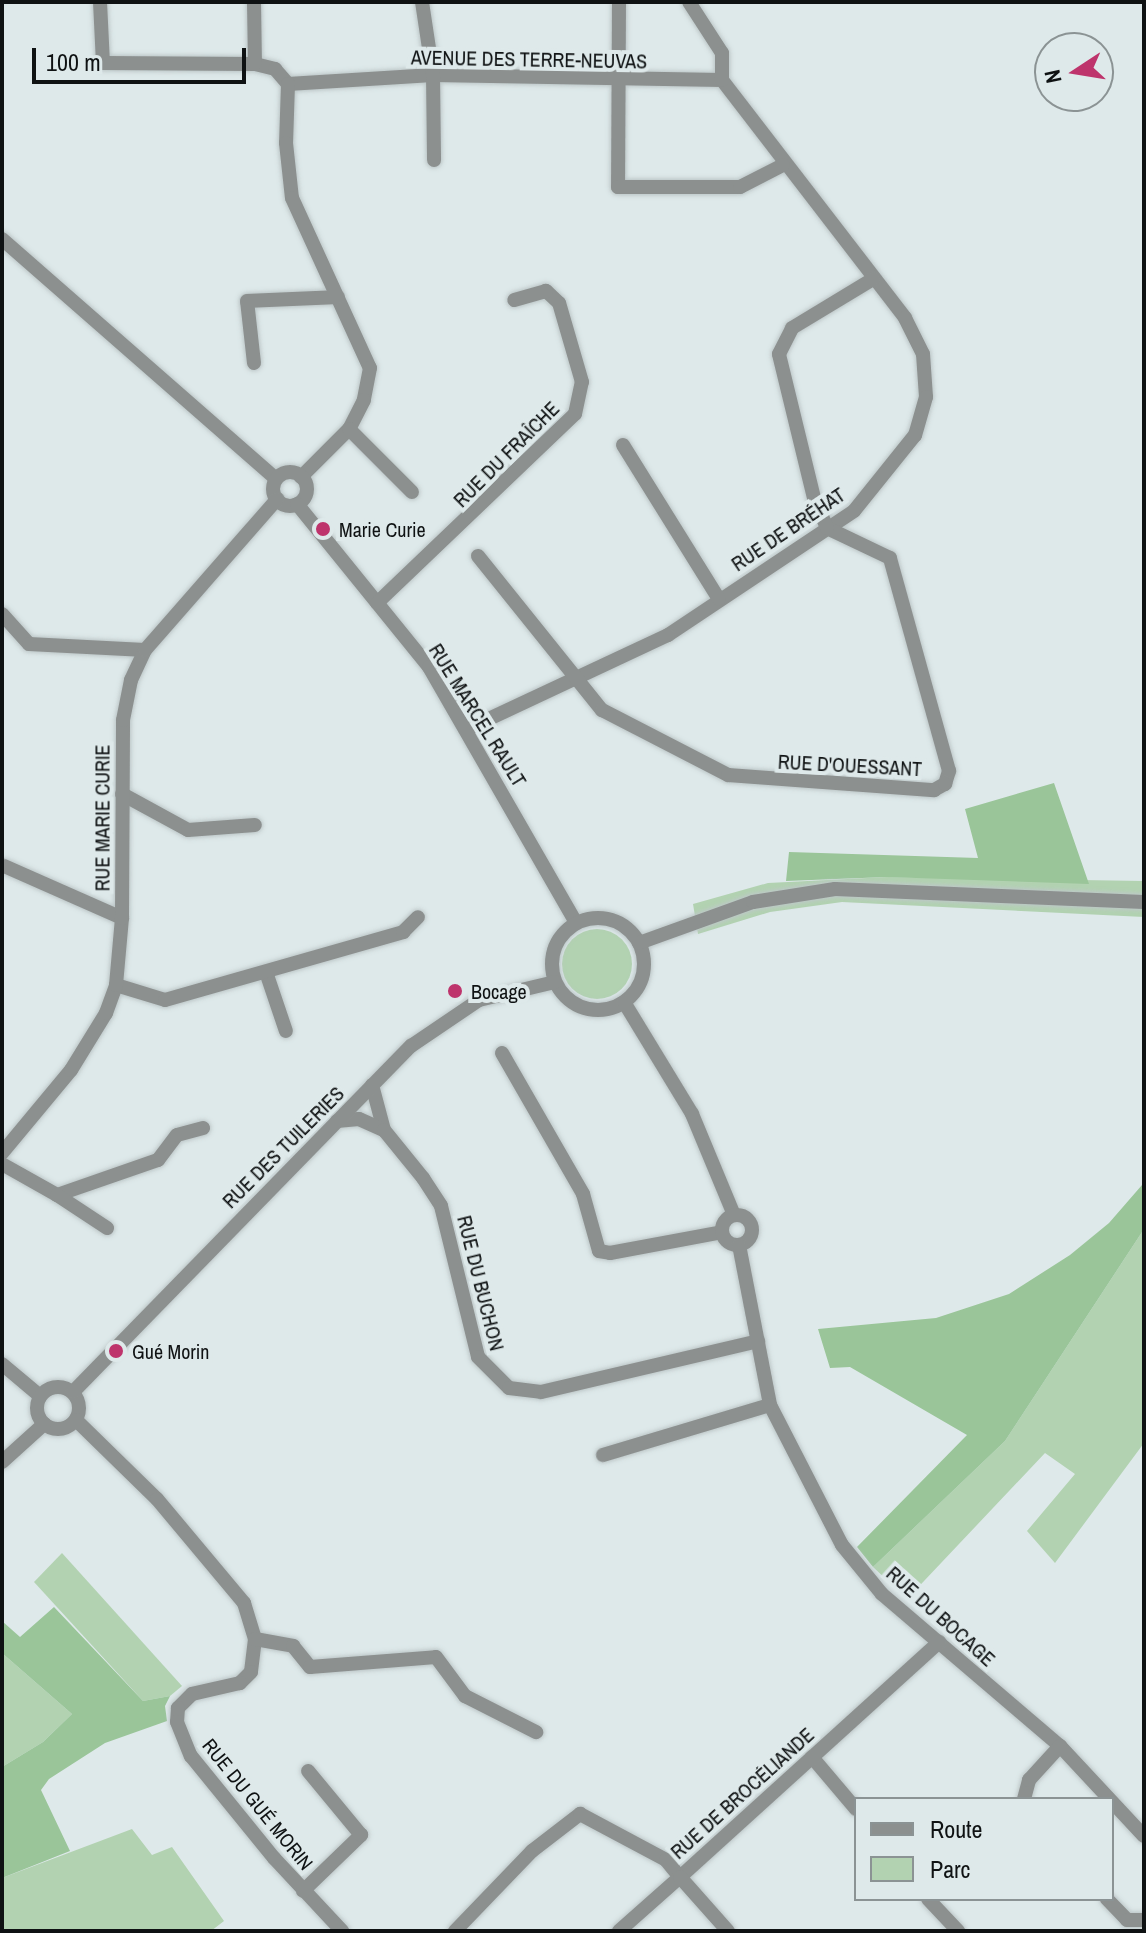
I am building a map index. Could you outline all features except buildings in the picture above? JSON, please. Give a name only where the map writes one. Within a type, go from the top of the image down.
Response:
[{"type":"street","points":[[100,2],[103,63],[255,64],[275,69],[288,84],[292,198],[370,368],[364,400],[349,429],[301,477]]},
{"type":"street","points":[[254,2],[255,64]]},
{"type":"street","points":[[422,2],[433,75],[434,160]]},
{"type":"street","points":[[619,2],[618,187],[740,187],[783,165],[722,80],[722,53],[689,2]]},
{"type":"street","name":"AVENUE DES TERRE-NEUVAS","points":[[288,84],[433,75],[722,80]]},
{"type":"street","name":"RUE DE BRÉHAT","points":[[467,729],[668,635],[854,511],[896,465],[915,435],[926,397],[923,354],[905,318],[783,165]]},
{"type":"street","points":[[2,239],[276,479],[277,499],[297,504],[307,490],[301,477],[290,472],[276,479]]},
{"type":"street","points":[[827,528],[814,498],[779,354],[792,328],[873,279]]},
{"type":"street","name":"RUE DU FRAÎCHE","points":[[377,603],[575,414],[582,382],[559,303],[546,291],[514,300]]},
{"type":"street","points":[[254,363],[247,301],[338,297]]},
{"type":"street","points":[[349,429],[412,492]]},
{"type":"street","points":[[623,445],[719,599]]},
{"type":"street","name":"RUE MARIE CURIE","points":[[2,1153],[71,1070],[106,1013],[116,985],[122,918],[123,720],[131,680],[145,650],[277,499]]},
{"type":"street","name":"RUE MARCEL RAULT","points":[[297,504],[429,667],[576,923]]},
{"type":"street","name":"RUE D'OUESSANT","points":[[478,556],[577,675],[602,710],[728,775],[934,790],[945,784],[949,771],[890,558],[827,528]]},
{"type":"street","points":[[2,614],[29,644],[145,650]]},
{"type":"street","points":[[122,794],[188,830],[255,825]]},
{"type":"street","points":[[4,866],[122,918]]},
{"type":"street","points":[[639,943],[753,902],[835,889],[1144,902]]},
{"type":"street","points":[[116,985],[165,1000],[267,975],[314,954],[403,932],[418,917]]},
{"type":"street","points":[[611,920],[639,943],[643,976],[624,1002],[592,1010],[563,996],[555,982],[554,948],[576,923],[611,920]]},
{"type":"street","points":[[267,975],[286,1031]]},
{"type":"street","name":"RUE DES TUILERIES","points":[[73,1392],[411,1046],[461,1008],[497,993],[555,982]]},
{"type":"street","points":[[624,1002],[692,1114],[734,1215]]},
{"type":"street","points":[[502,1053],[577,1182],[599,1251],[610,1253],[722,1232]]},
{"type":"street","name":"RUE DU BUCHON","points":[[372,1085],[384,1130],[441,1206],[478,1357],[509,1388],[541,1392],[758,1341]]},
{"type":"street","points":[[337,1121],[359,1119],[384,1130]]},
{"type":"street","points":[[57,1195],[158,1160],[177,1135],[203,1128]]},
{"type":"street","points":[[2,1164],[107,1228]]},
{"type":"street","points":[[734,1215],[747,1219],[752,1227],[748,1241],[739,1245],[726,1240],[722,1232],[726,1219],[734,1215]]},
{"type":"street","name":"RUE DU BOCAGE","points":[[739,1245],[770,1405],[842,1545],[882,1594],[1060,1746],[1108,1797]]},
{"type":"street","points":[[2,1364],[40,1396]]},
{"type":"street","points":[[57,1387],[73,1392],[79,1407],[76,1420],[64,1428],[44,1424],[38,1414],[40,1396],[57,1387]]},
{"type":"street","points":[[603,1455],[770,1405]]},
{"type":"street","points":[[76,1420],[157,1499],[229,1581],[244,1603],[255,1639],[293,1646],[310,1667],[436,1657],[465,1696],[536,1732]]},
{"type":"street","points":[[2,1462],[44,1424]]},
{"type":"street","name":"RUE DU GUÉ MORIN","points":[[255,1639],[251,1672],[240,1683],[192,1694],[178,1708],[177,1722],[191,1756],[303,1891],[342,1931]]},
{"type":"street","name":"RUE DE BROCÉLIANDE","points":[[455,1931],[532,1851],[580,1814],[666,1860],[680,1877],[939,1642]]},
{"type":"street","points":[[1025,1797],[1029,1780],[1060,1746]]},
{"type":"street","points":[[812,1757],[854,1807]]},
{"type":"street","points":[[303,1891],[361,1835],[308,1771]]},
{"type":"street","name":"RUE DU BOCAGE","points":[[1114,1804],[1144,1836]]},
{"type":"street","points":[[619,1931],[680,1877],[728,1931]]},
{"type":"street","points":[[930,1901],[958,1931]]},
{"type":"street","points":[[1109,1901],[1127,1920],[1144,1920]]},
{"type":"green space","points":[[1054,783],[1089,884],[887,877],[786,881],[789,852],[978,858],[965,809]]},
{"type":"green space","points":[[887,877],[1144,881],[1144,917],[842,902],[770,912],[698,934],[693,904],[768,883]]},
{"type":"green space","points":[[597,929],[622,939],[632,964],[622,989],[597,999],[572,989],[562,964],[572,939]]},
{"type":"green space","points":[[1142,1185],[1144,1229],[1005,1441],[873,1567],[857,1547],[967,1435],[850,1367],[830,1368],[818,1329],[936,1318],[1009,1294],[1070,1255],[1109,1223]]},
{"type":"green space","points":[[1144,1229],[1144,1443],[1055,1563],[1027,1531],[1075,1474],[1045,1453],[907,1599],[873,1567],[1005,1441]]},
{"type":"green space","points":[[62,1553],[182,1686],[170,1696],[143,1701],[34,1582]]},
{"type":"green space","points":[[54,1607],[143,1701],[170,1696],[165,1706],[167,1721],[105,1743],[49,1779],[41,1790],[70,1851],[2,1878],[2,1767],[43,1742],[72,1714],[2,1653],[2,1621],[20,1637]]},
{"type":"green space","points":[[2,1653],[72,1714],[43,1742],[2,1767]]},
{"type":"green space","points":[[132,1829],[152,1855],[172,1847],[224,1921],[211,1931],[2,1931],[2,1878]]},
{"type":"place","name":"Marie Curie","points":[[323,529]]},
{"type":"place","name":"Bocage","points":[[455,991]]},
{"type":"place","name":"Gué Morin","points":[[116,1351]]}]
